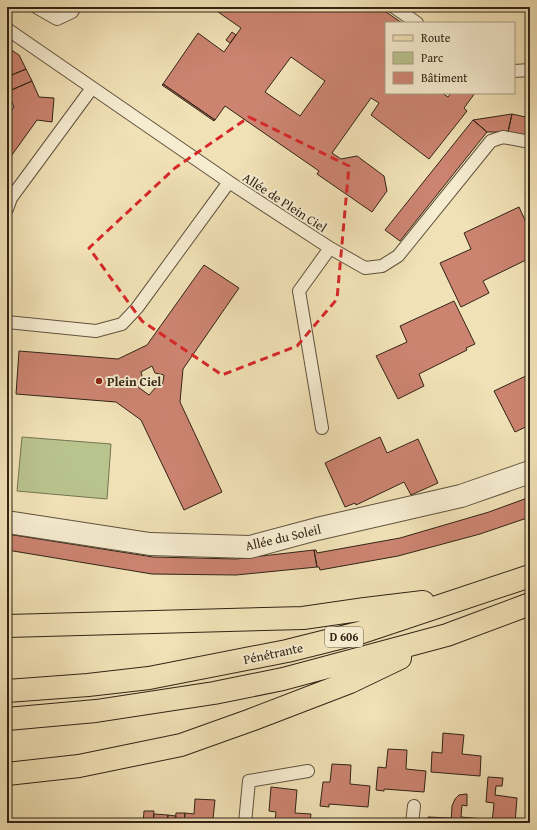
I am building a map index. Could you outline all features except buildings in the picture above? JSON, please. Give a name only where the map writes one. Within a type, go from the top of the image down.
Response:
[{"type":"main road","name":"Pénétrante","points":[[7,691],[149,678],[287,651],[359,633],[530,576]]},
{"type":"main road","points":[[7,626],[303,618],[472,596]]},
{"type":"main road","name":"Pénétrante","points":[[7,719],[96,711],[214,693],[283,679],[447,635],[530,604]]},
{"type":"main road","points":[[7,774],[79,766],[181,745],[350,682],[447,635]]},
{"type":"street","name":"Allée du Soleil","points":[[7,522],[150,544],[250,547],[317,529],[461,496],[530,472]]},
{"type":"lane","points":[[36,7],[57,19],[72,12],[75,7]]},
{"type":"lane","points":[[394,7],[416,22]]},
{"type":"lane","name":"Allée de Plein Ciel","points":[[7,29],[229,182],[254,202],[296,231],[365,268],[382,266],[398,256],[491,141],[503,137],[530,142]]},
{"type":"lane","points":[[515,71],[530,70]]},
{"type":"lane","points":[[7,209],[11,198],[92,88]]},
{"type":"lane","points":[[7,322],[96,331],[122,324],[137,308],[229,182]]},
{"type":"lane","points":[[322,428],[299,291],[330,248]]},
{"type":"lane","points":[[245,823],[249,780],[308,770]]},
{"type":"lane","points":[[412,823],[414,806]]},
{"type":"highlighted area","points":[[249,117],[349,166],[337,299],[297,346],[222,375],[142,321],[89,248],[175,168]]},
{"type":"green space","points":[[22,437],[111,444],[107,499],[17,491]]},
{"type":"place","name":"Plein Ciel","points":[[99,381]]}]
